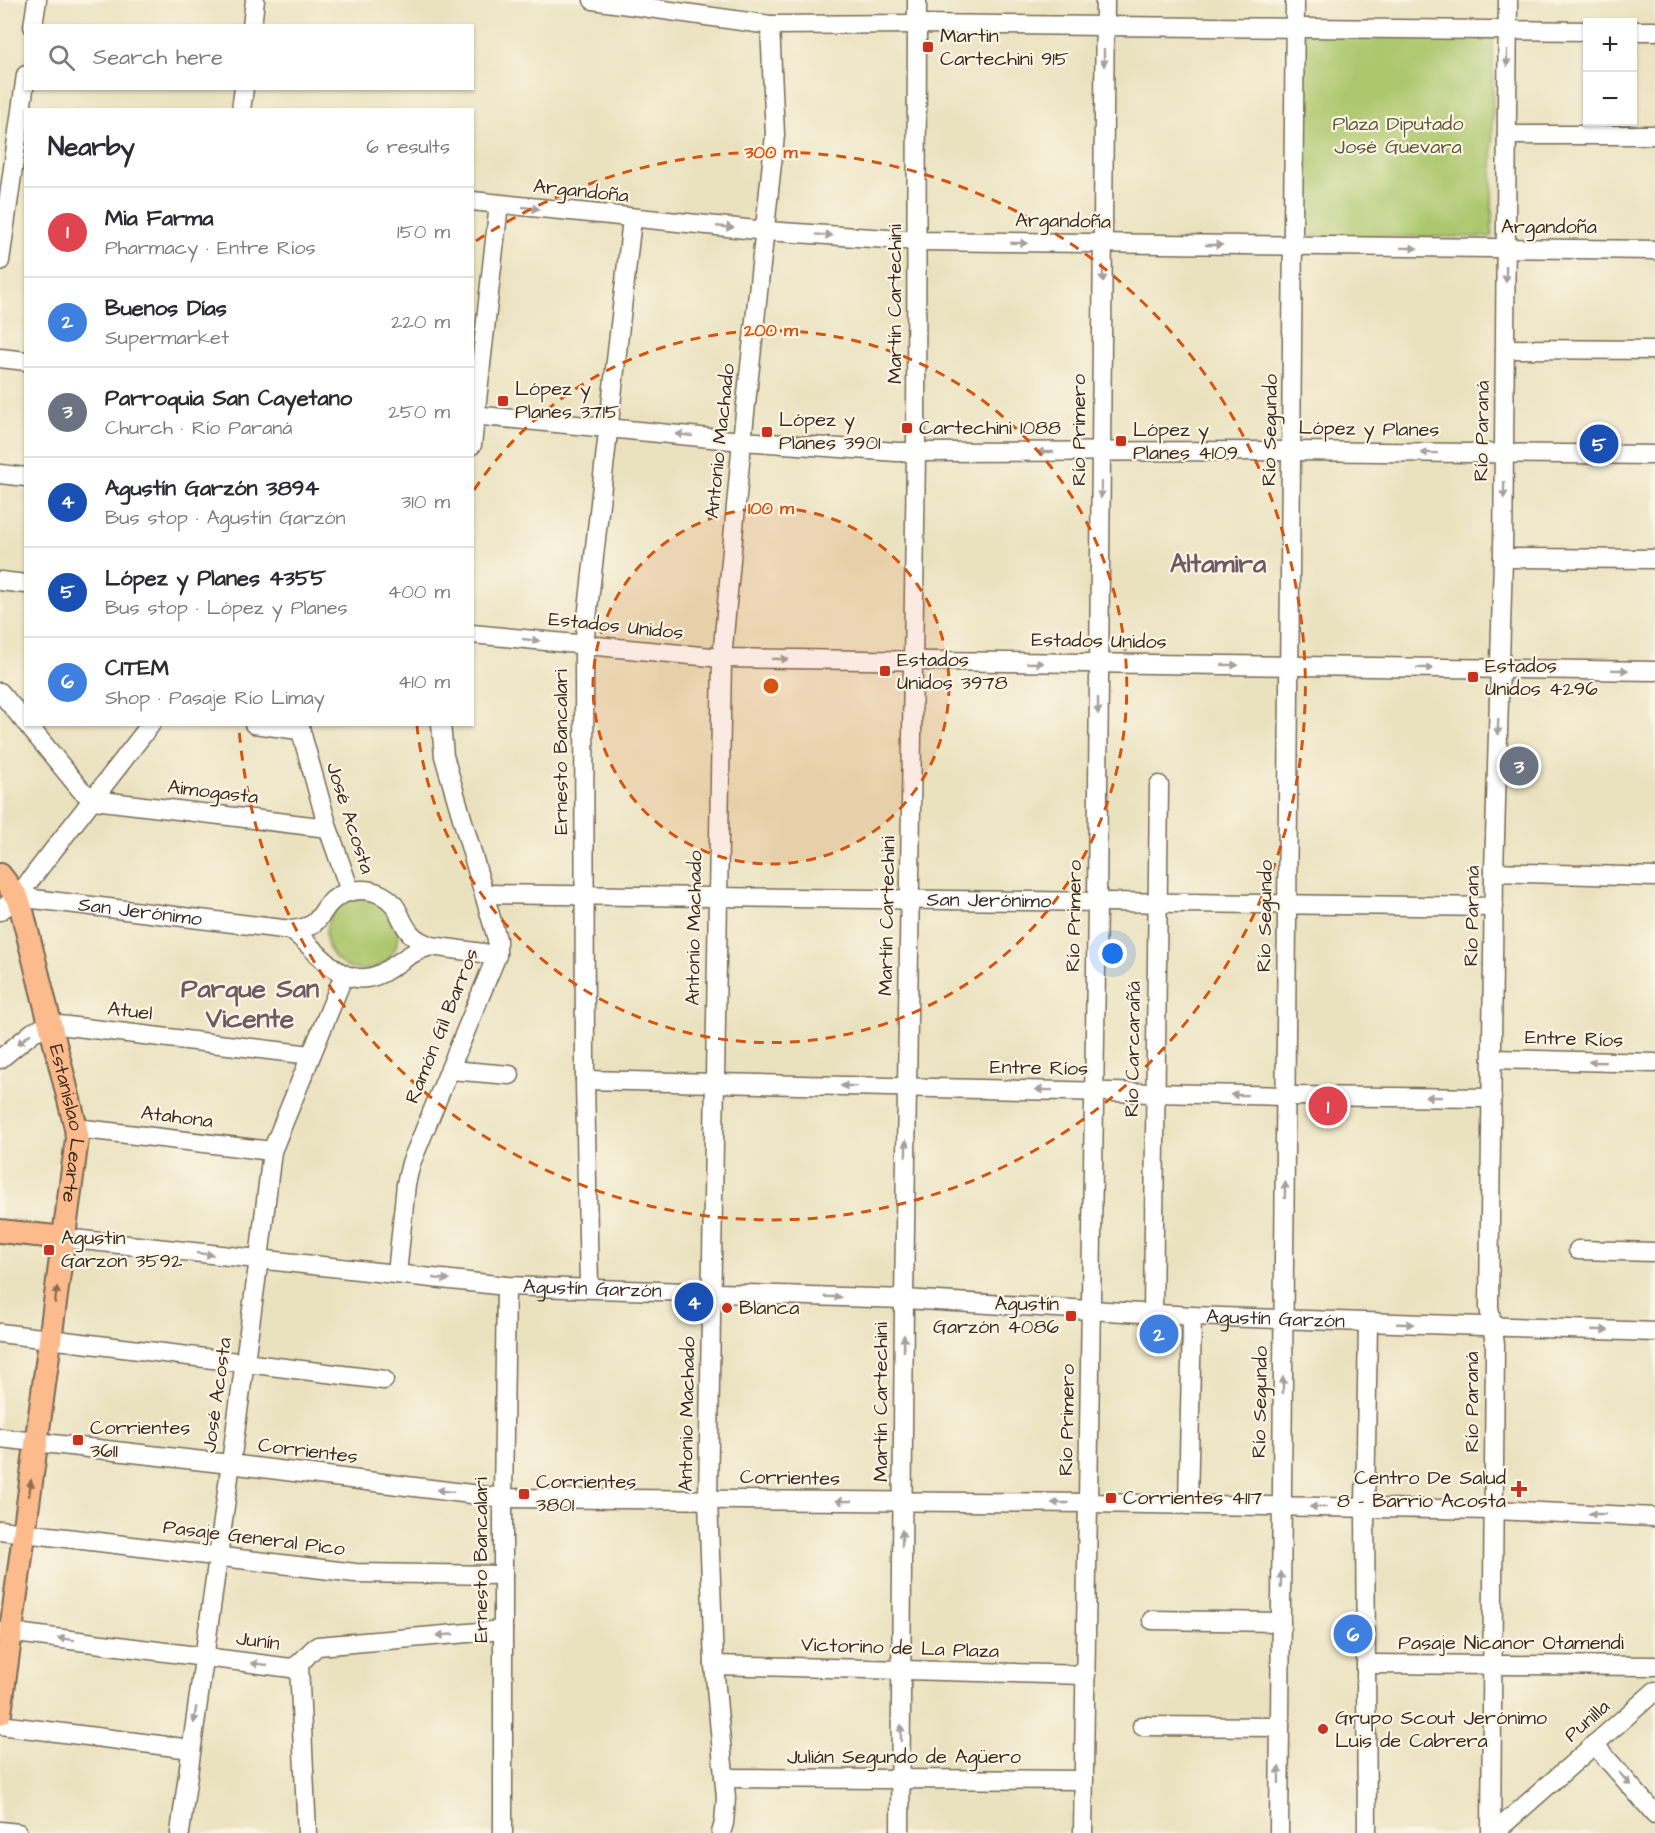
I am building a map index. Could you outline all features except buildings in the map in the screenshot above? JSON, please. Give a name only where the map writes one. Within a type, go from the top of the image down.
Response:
[{"type":"main road","points":[[0,875],[8,904]]},
{"type":"main road","name":"Estanislao Learte","points":[[0,1713],[6,1631],[24,1533],[77,1139],[51,1024],[8,904]]},
{"type":"main road","name":"Agustín Garzón","points":[[0,1232],[64,1238]]},
{"type":"street","points":[[33,24],[37,0]]},
{"type":"street","points":[[252,24],[255,0]]},
{"type":"street","points":[[593,0],[770,25],[916,24],[1583,31]]},
{"type":"street","name":"Martín Cartechini","points":[[900,1833],[904,1299],[918,241],[917,0]]},
{"type":"street","name":"Río Primero","points":[[1083,1833],[1097,902],[1105,0]]},
{"type":"street","name":"Río Segundo","points":[[1279,1833],[1295,0]]},
{"type":"street","name":"Río Paraná","points":[[1492,1833],[1495,1344],[1489,1307],[1494,872],[1503,558],[1508,0]]},
{"type":"street","name":"Antonio Machado","points":[[721,1833],[726,1809],[714,1665],[708,1499],[713,1083],[722,658],[775,124],[770,25]]},
{"type":"street","points":[[1637,31],[1655,31]]},
{"type":"street","points":[[0,261],[13,147],[24,86]]},
{"type":"street","points":[[241,108],[244,90]]},
{"type":"street","points":[[1507,135],[1655,135]]},
{"type":"street","name":"Argandoña","points":[[474,201],[765,231],[918,241],[1506,250],[1655,250]]},
{"type":"street","points":[[474,415],[499,204]]},
{"type":"street","name":"Ernesto Bancalari","points":[[589,1288],[583,896],[584,645],[632,219]]},
{"type":"street","points":[[1505,349],[1655,350]]},
{"type":"street","points":[[0,358],[24,361]]},
{"type":"street","name":"López y Planes","points":[[474,415],[742,441],[916,453],[1292,451],[1655,455]]},
{"type":"street","points":[[0,474],[24,477]]},
{"type":"street","points":[[1503,558],[1655,559]]},
{"type":"street","points":[[0,581],[24,584]]},
{"type":"street","name":"Estados Unidos","points":[[474,634],[722,658],[1655,670]]},
{"type":"street","points":[[0,692],[24,722]]},
{"type":"street","points":[[28,726],[81,790],[94,800]]},
{"type":"street","points":[[8,904],[94,800],[150,726]]},
{"type":"street","points":[[284,726],[299,727]]},
{"type":"street","name":"Ramón Gil Barros","points":[[397,1274],[407,1174],[497,956],[497,939],[444,756],[441,726]]},
{"type":"street","name":"José Acosta","points":[[299,727],[328,828],[350,891]]},
{"type":"street","name":"Río Carcarañá","points":[[1153,1314],[1159,785]]},
{"type":"street","name":"Aimogasta","points":[[94,800],[328,828]]},
{"type":"street","points":[[1494,872],[1655,877]]},
{"type":"street","points":[[291,930],[311,925],[338,897],[350,891],[372,891],[386,897],[397,908],[406,928],[419,941],[431,946],[497,956]]},
{"type":"street","name":"San Jerónimo","points":[[485,894],[1494,907]]},
{"type":"street","name":"San Jerónimo","points":[[8,904],[291,930]]},
{"type":"street","points":[[320,957],[315,932],[323,911]]},
{"type":"street","points":[[398,962],[406,940],[406,928]]},
{"type":"street","points":[[291,930],[308,942],[332,968],[344,975],[357,978],[382,973],[418,949],[431,946]]},
{"type":"street","name":"José Acosta","points":[[180,1833],[272,1151],[344,975]]},
{"type":"street","points":[[0,1059],[33,1032],[51,1024]]},
{"type":"street","name":"Atuel","points":[[51,1024],[311,1055]]},
{"type":"street","name":"Entre Ríos","points":[[1492,1059],[1655,1063]]},
{"type":"street","points":[[450,1070],[510,1076]]},
{"type":"street","name":"Entre Ríos","points":[[585,1080],[1286,1096],[1492,1098]]},
{"type":"street","name":"Atahona","points":[[76,1128],[272,1151]]},
{"type":"street","name":"Agustín Garzón","points":[[64,1238],[506,1286],[904,1299],[1192,1316],[1655,1332]]},
{"type":"street","points":[[1578,1250],[1655,1252]]},
{"type":"street","name":"Ernesto Bancalari","points":[[503,1833],[503,1498],[506,1286]]},
{"type":"street","points":[[1188,1505],[1192,1316]]},
{"type":"street","points":[[1367,1833],[1365,1508],[1368,1323]]},
{"type":"street","points":[[0,1333],[384,1380]]},
{"type":"street","name":"Corrientes","points":[[0,1438],[503,1498],[1088,1503],[1494,1510],[1655,1517]]},
{"type":"street","name":"Pasaje General Pico","points":[[0,1530],[355,1573],[503,1575]]},
{"type":"street","points":[[1152,1620],[1281,1622]]},
{"type":"street","name":"Junín","points":[[6,1631],[283,1667],[299,1665],[312,1649],[318,1646],[503,1630]]},
{"type":"street","name":"Pasaje Nicanor Otamendi","points":[[1367,1664],[1655,1666]]},
{"type":"street","points":[[299,1665],[307,1833]]},
{"type":"street","name":"Victorino de La Plaza","points":[[714,1665],[1086,1675]]},
{"type":"street","name":"Punilla","points":[[1492,1833],[1655,1691]]},
{"type":"street","points":[[0,1725],[191,1749]]},
{"type":"street","points":[[1142,1726],[1280,1726]]},
{"type":"street","points":[[1594,1744],[1655,1814]]},
{"type":"street","name":"Julián Segundo de Agüero","points":[[724,1778],[1084,1780]]},
{"type":"street","points":[[0,1831],[18,1833]]},
{"type":"green space","name":"Plaza Diputado José Guevara","points":[[1304,33],[1493,34],[1492,237],[1303,236]]},
{"type":"green space","points":[[362,898],[382,904],[392,914],[398,934],[392,954],[382,964],[362,970],[342,964],[332,954],[326,934],[332,914],[342,904]]},
{"type":"place","name":"Martin Cartechini 915","points":[[928,47]]},
{"type":"place","name":"López y Planes 3715","points":[[503,401]]},
{"type":"place","name":"Cartechini 1088","points":[[907,428]]},
{"type":"place","name":"López y Planes 3901","points":[[767,432]]},
{"type":"place","name":"López y Planes 4109","points":[[1121,441]]},
{"type":"place","name":"López y Planes 4355","points":[[1599,444]]},
{"type":"place","name":"Estados Unidos 3978","points":[[885,671]]},
{"type":"place","name":"Estados Unidos 4296","points":[[1473,677]]},
{"type":"place","name":"Parroquia San Cayetano","points":[[1519,766]]},
{"type":"place","name":"Mia Farma","points":[[1328,1106]]},
{"type":"place","name":"Agustin Garzon 3592","points":[[49,1250]]},
{"type":"place","name":"Agustín Garzón 3894","points":[[694,1302]]},
{"type":"place","name":"Blanca","points":[[727,1308]]},
{"type":"place","name":"Agustín Garzón 4086","points":[[1071,1316]]},
{"type":"place","name":"Buenos Días","points":[[1159,1334]]},
{"type":"place","name":"Corrientes 3611","points":[[78,1440]]},
{"type":"place","name":"Centro De Salud 8 - Barrio Acosta","points":[[1519,1489]]},
{"type":"place","name":"Corrientes 3801","points":[[524,1494]]},
{"type":"place","name":"Corrientes 4117","points":[[1111,1498]]},
{"type":"place","name":"CITEM","points":[[1353,1634]]},
{"type":"place","name":"Grupo Scout Jerónimo Luis de Cabrera","points":[[1323,1729]]},
{"type":"district","name":"Altamira","points":[[1218,564]]},
{"type":"district","name":"Parque San Vicente","points":[[250,1004]]}]
